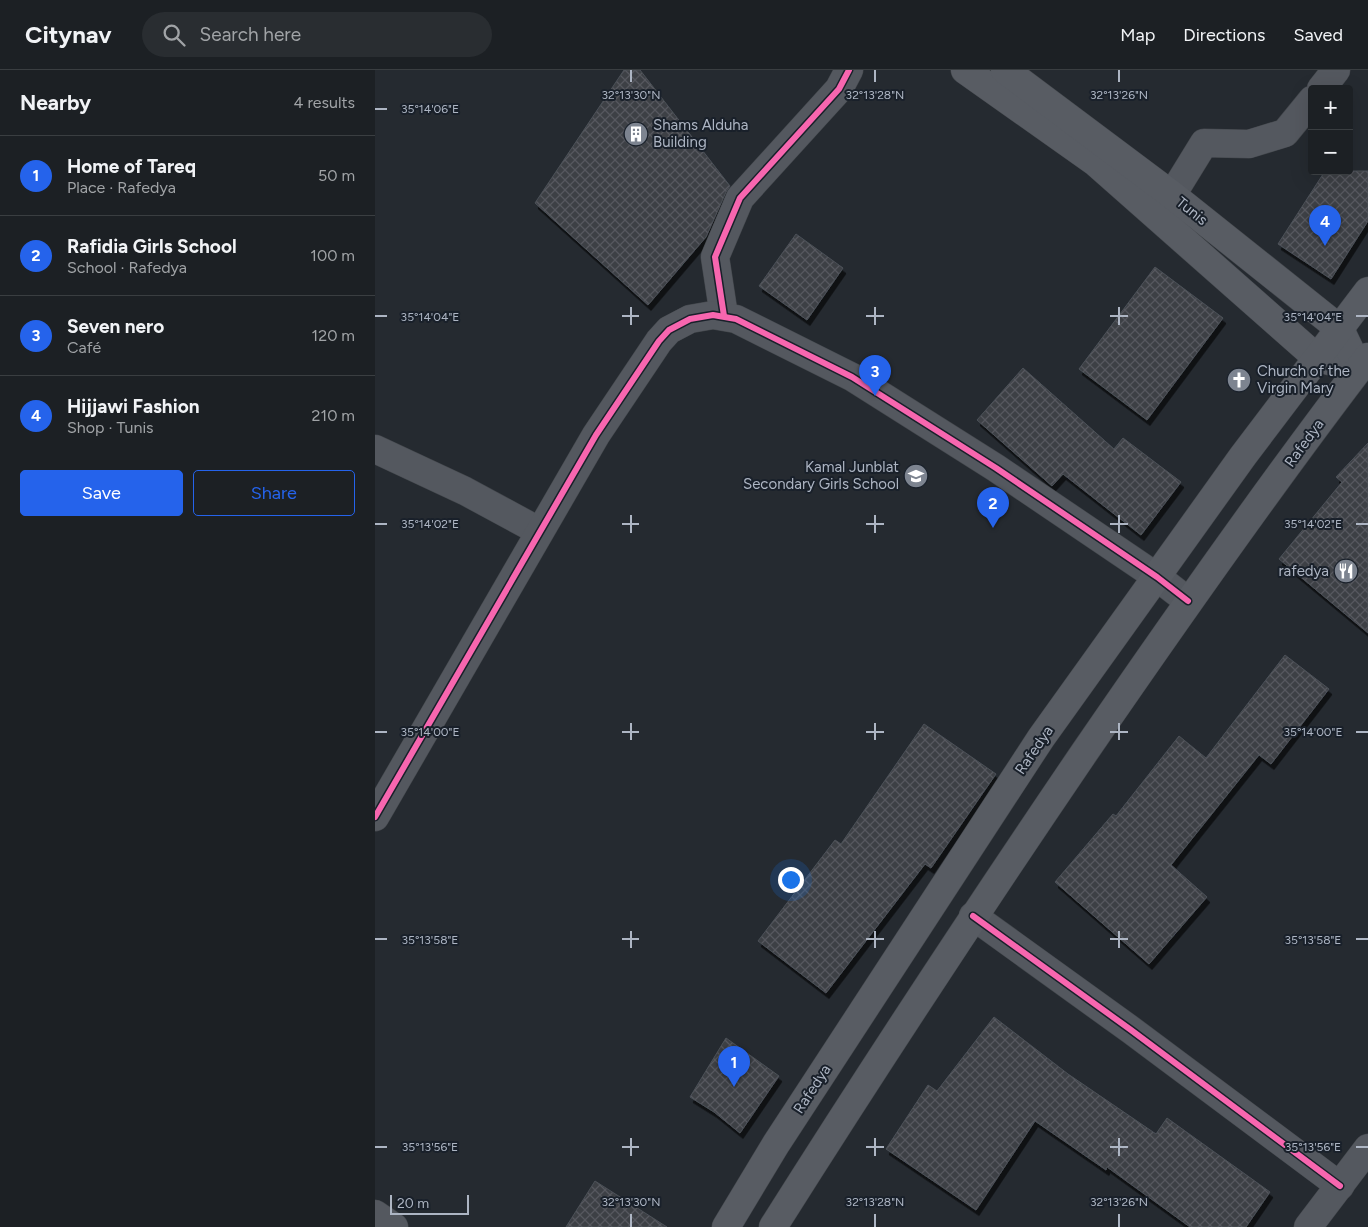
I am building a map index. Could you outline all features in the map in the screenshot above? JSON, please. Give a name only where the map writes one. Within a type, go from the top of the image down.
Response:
[{"type":"main road","points":[[965,70],[1095,162],[1317,358],[1363,363]]},
{"type":"main road","name":"Tunis","points":[[1005,70],[1172,195],[1339,329],[1363,363]]},
{"type":"main road","name":"Rafedya","points":[[726,1227],[776,1144],[1041,738],[1243,456],[1368,291]]},
{"type":"main road","name":"Rafedya","points":[[773,1227],[973,916],[1188,601],[1363,363]]},
{"type":"street","points":[[724,316],[715,257],[740,198],[839,89],[849,70]]},
{"type":"street","points":[[1324,85],[1336,70]]},
{"type":"street","points":[[1172,195],[1204,142],[1249,144],[1285,133],[1308,105]]},
{"type":"street","points":[[375,816],[596,435],[659,341],[669,330],[689,319],[713,314],[736,319],[852,377],[996,468],[1157,577],[1188,601]]},
{"type":"street","points":[[375,449],[465,491],[539,531]]},
{"type":"street","points":[[973,916],[1131,1030],[1339,1186]]},
{"type":"street","points":[[1308,1227],[1368,1148]]},
{"type":"street","points":[[375,1214],[393,1227]]},
{"type":"building","name":"Shams Alduha Building","points":[[624,70],[640,70],[730,186],[706,237],[648,305],[535,203]]},
{"type":"building","points":[[1353,171],[1368,171],[1368,221],[1331,279],[1278,244],[1322,175],[1353,175]]},
{"type":"building","points":[[796,234],[843,268],[807,320],[759,286]]},
{"type":"building","points":[[1155,267],[1223,318],[1147,420],[1079,369]]},
{"type":"building","points":[[1023,368],[1114,449],[1123,438],[1181,482],[1141,535],[1063,474],[1052,486],[977,420]]},
{"type":"building","points":[[1368,443],[1368,633],[1279,559],[1342,482],[1336,477]]},
{"type":"building","points":[[1285,655],[1329,689],[1271,764],[1259,755],[1171,865],[1207,897],[1149,964],[1055,882],[1113,814],[1116,816],[1179,736],[1206,758]]},
{"type":"building","points":[[924,724],[996,774],[931,868],[925,864],[826,993],[758,941],[835,840],[841,844]]},
{"type":"building","points":[[994,1017],[1068,1074],[1156,1134],[1167,1118],[1270,1192],[1246,1227],[1190,1227],[1107,1167],[1106,1170],[1035,1121],[976,1210],[886,1149],[928,1085],[937,1091]]},
{"type":"building","points":[[726,1038],[779,1076],[740,1133],[714,1112],[690,1097]]},
{"type":"building","points":[[595,1181],[667,1227],[566,1227]]},
{"type":"cycle path","points":[[724,316],[715,257],[740,198],[839,89],[849,70]]},
{"type":"cycle path","points":[[375,817],[596,435],[659,341],[669,330],[690,319],[713,315],[736,319],[852,377],[996,468],[1157,577],[1188,601]]},
{"type":"cycle path","points":[[973,916],[1131,1030],[1340,1186]]},
{"type":"place","name":"Shams Alduha Building","points":[[636,134]]},
{"type":"place","name":"Hijjawi Fashion","points":[[1325,246]]},
{"type":"place","name":"Church of the Virgin Mary","points":[[1239,380]]},
{"type":"place","name":"Seven nero","points":[[875,396]]},
{"type":"place","name":"Kamal Junblat Secondary Girls School","points":[[916,476]]},
{"type":"place","name":"Rafidia Girls School","points":[[993,528]]},
{"type":"place","name":"rafedya","points":[[1346,571]]},
{"type":"place","name":"Home of Tareq","points":[[734,1087]]}]
